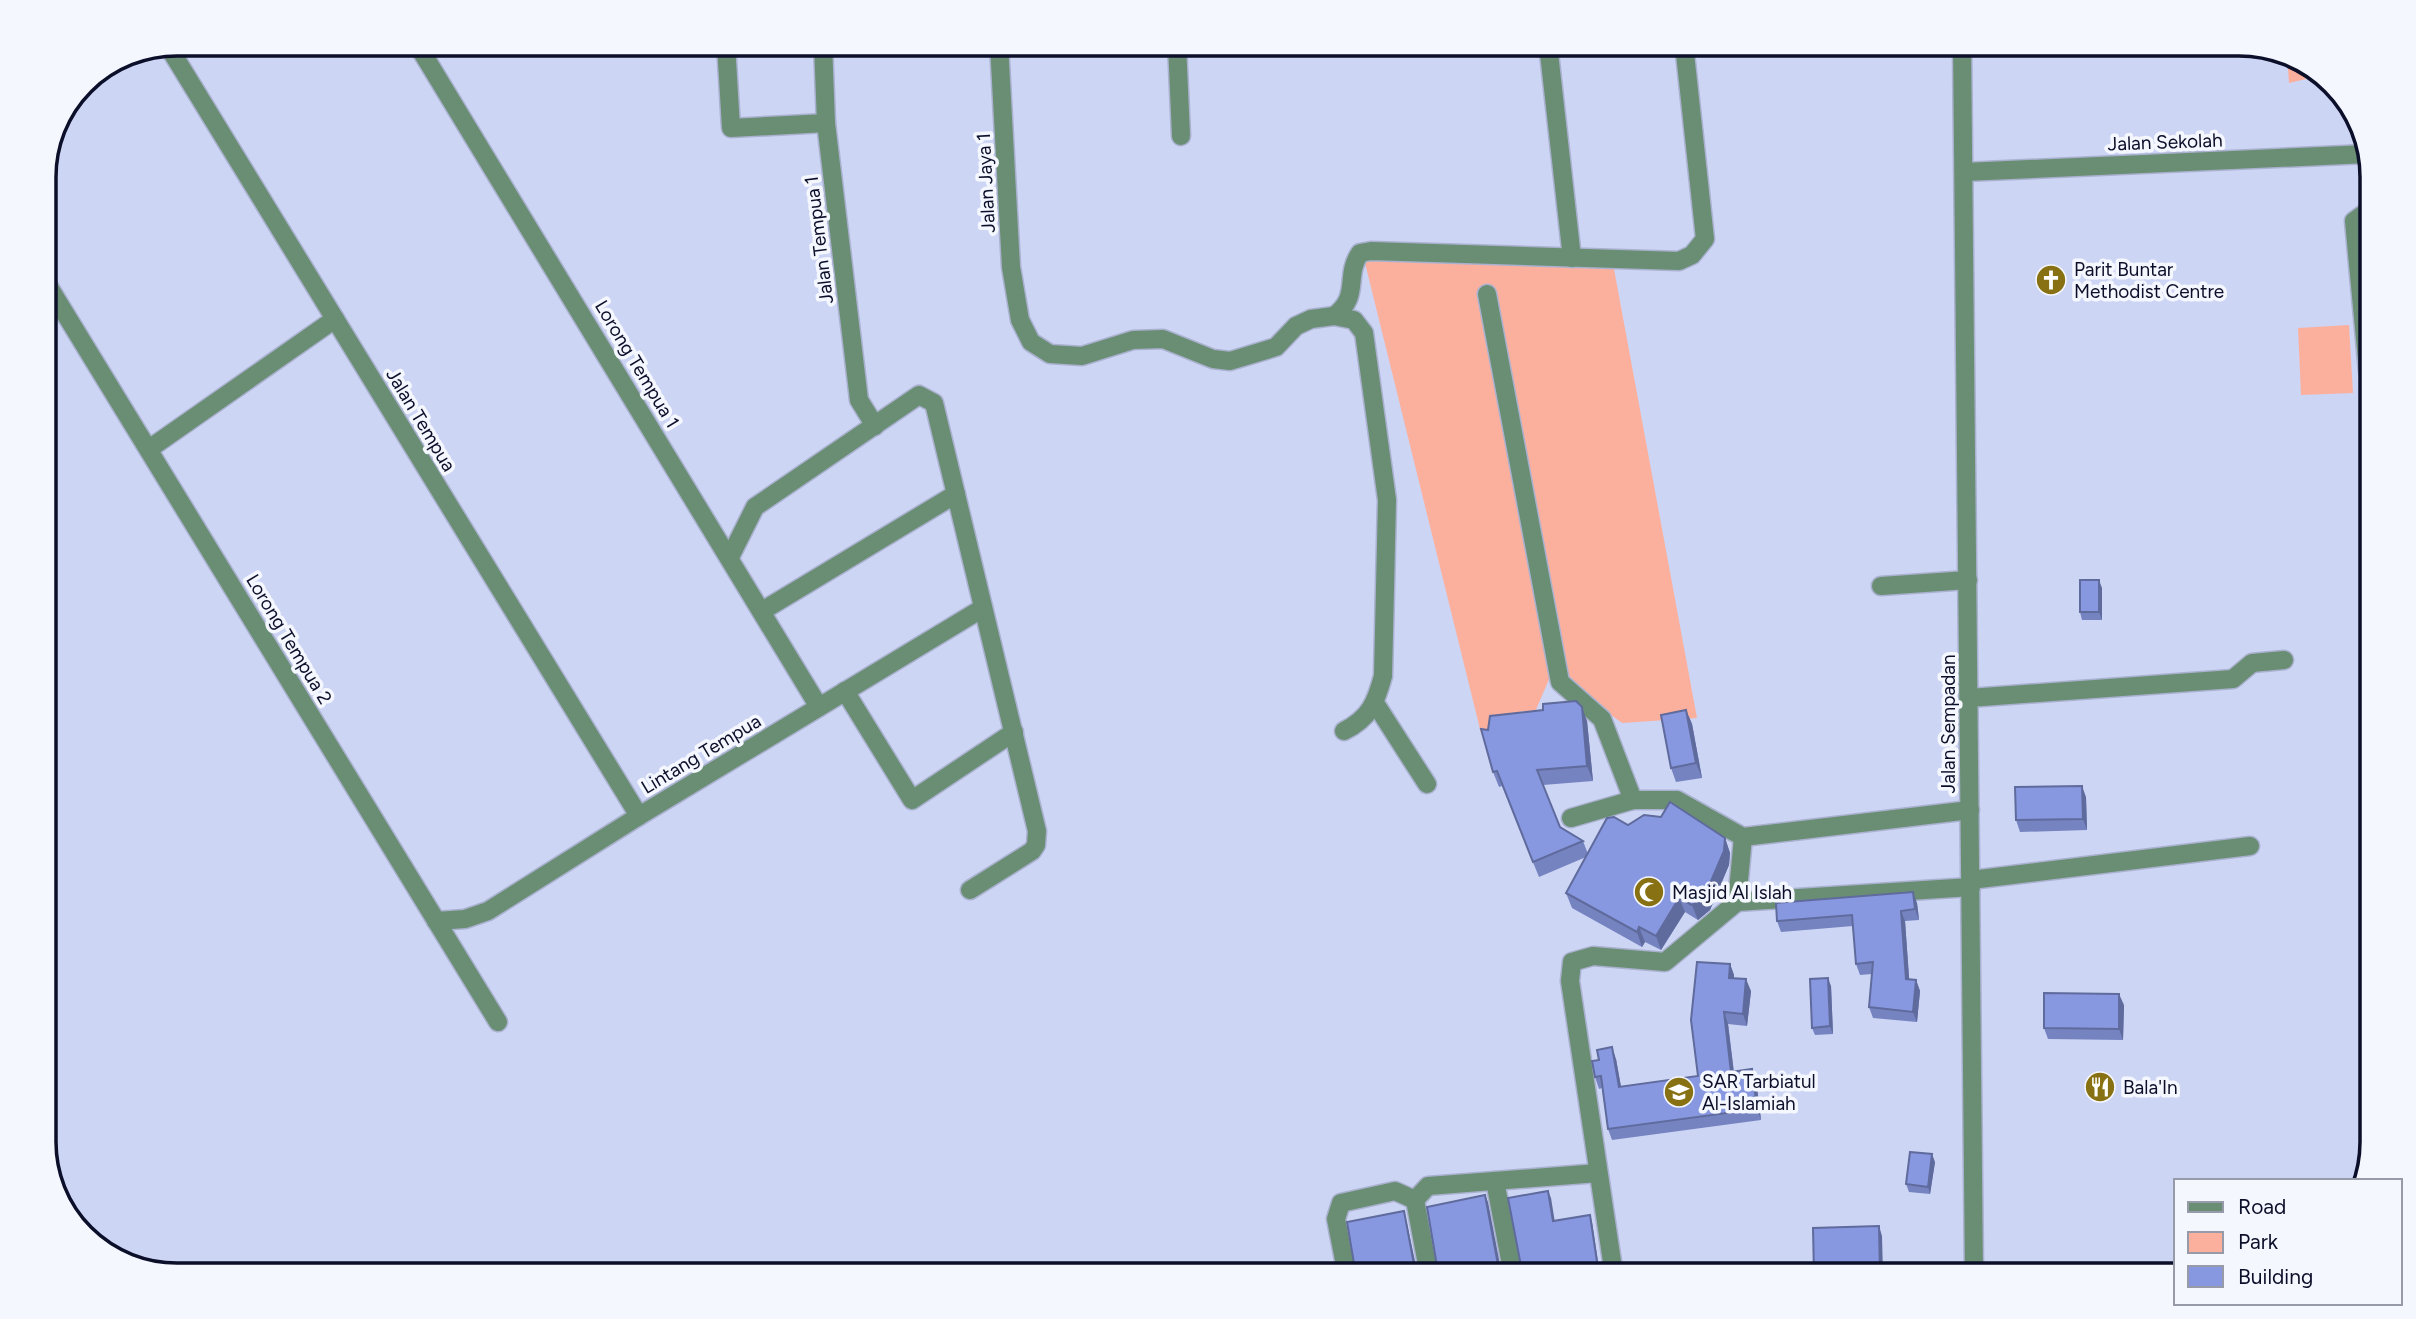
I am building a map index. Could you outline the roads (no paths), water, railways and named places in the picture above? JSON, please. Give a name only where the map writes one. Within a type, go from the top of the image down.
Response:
[{"type":"street","name":"Jalan Tempua","points":[[174,56],[639,816]]},
{"type":"street","name":"Lorong Tempua 1","points":[[424,56],[730,556],[819,707]]},
{"type":"street","points":[[727,56],[731,128],[826,123]]},
{"type":"street","name":"Jalan Tempua 1","points":[[823,56],[826,123],[859,400],[875,426]]},
{"type":"street","name":"Jalan Jaya 1","points":[[1000,56],[1011,267],[1020,320],[1031,342],[1050,354],[1082,356],[1133,340],[1163,339],[1213,359],[1230,361],[1276,347],[1296,326],[1311,319],[1334,316]]},
{"type":"street","points":[[1178,56],[1181,136]]},
{"type":"street","points":[[1549,56],[1572,258]]},
{"type":"street","points":[[1334,316],[1343,309],[1349,299],[1354,261],[1360,253],[1371,251],[1679,261],[1692,255],[1705,239],[1685,56]]},
{"type":"street","name":"Jalan Sempadan","points":[[1962,56],[1974,1263]]},
{"type":"street","name":"Jalan Sekolah","points":[[1964,172],[2358,155]]},
{"type":"street","points":[[2360,217],[2354,221],[2360,262]]},
{"type":"street","points":[[1487,294],[1560,682],[1602,719],[1633,800]]},
{"type":"street","name":"Lorong Tempua 2","points":[[56,298],[498,1022]]},
{"type":"street","points":[[1334,316],[1354,320],[1364,333],[1387,500],[1383,676],[1375,703],[1358,724],[1344,731]]},
{"type":"street","points":[[149,449],[335,319]]},
{"type":"street","points":[[730,556],[755,508],[919,395],[934,403],[1037,831],[1036,845],[1032,850],[970,890]]},
{"type":"street","points":[[762,611],[956,494]]},
{"type":"street","points":[[1881,586],[1968,580]]},
{"type":"street","name":"Lintang Tempua","points":[[436,920],[465,919],[488,911],[639,816],[983,608]]},
{"type":"street","points":[[1969,698],[2233,679],[2252,663],[2284,660]]},
{"type":"street","points":[[845,691],[912,800],[1014,732]]},
{"type":"street","points":[[1375,703],[1427,784]]},
{"type":"street","points":[[1571,818],[1633,800],[1677,800],[1742,837],[1970,810]]},
{"type":"street","points":[[1737,902],[1742,837]]},
{"type":"street","points":[[1612,1263],[1570,981],[1572,962],[1593,956],[1665,962],[1737,902],[1971,883],[2250,846]]},
{"type":"street","points":[[1415,1200],[1428,1186],[1598,1173]]},
{"type":"street","points":[[1496,1181],[1511,1263]]},
{"type":"street","points":[[1345,1263],[1336,1219],[1341,1203],[1395,1191],[1415,1200]]},
{"type":"street","points":[[1415,1200],[1427,1263]]},
{"type":"place","name":"Parit Buntar Methodist Centre","points":[[2051,280]]},
{"type":"place","name":"Masjid Al Islah","points":[[1649,892]]},
{"type":"place","name":"Bala'In","points":[[2100,1087]]},
{"type":"place","name":"SAR Tarbiatul Al-Islamiah","points":[[1679,1092]]}]
